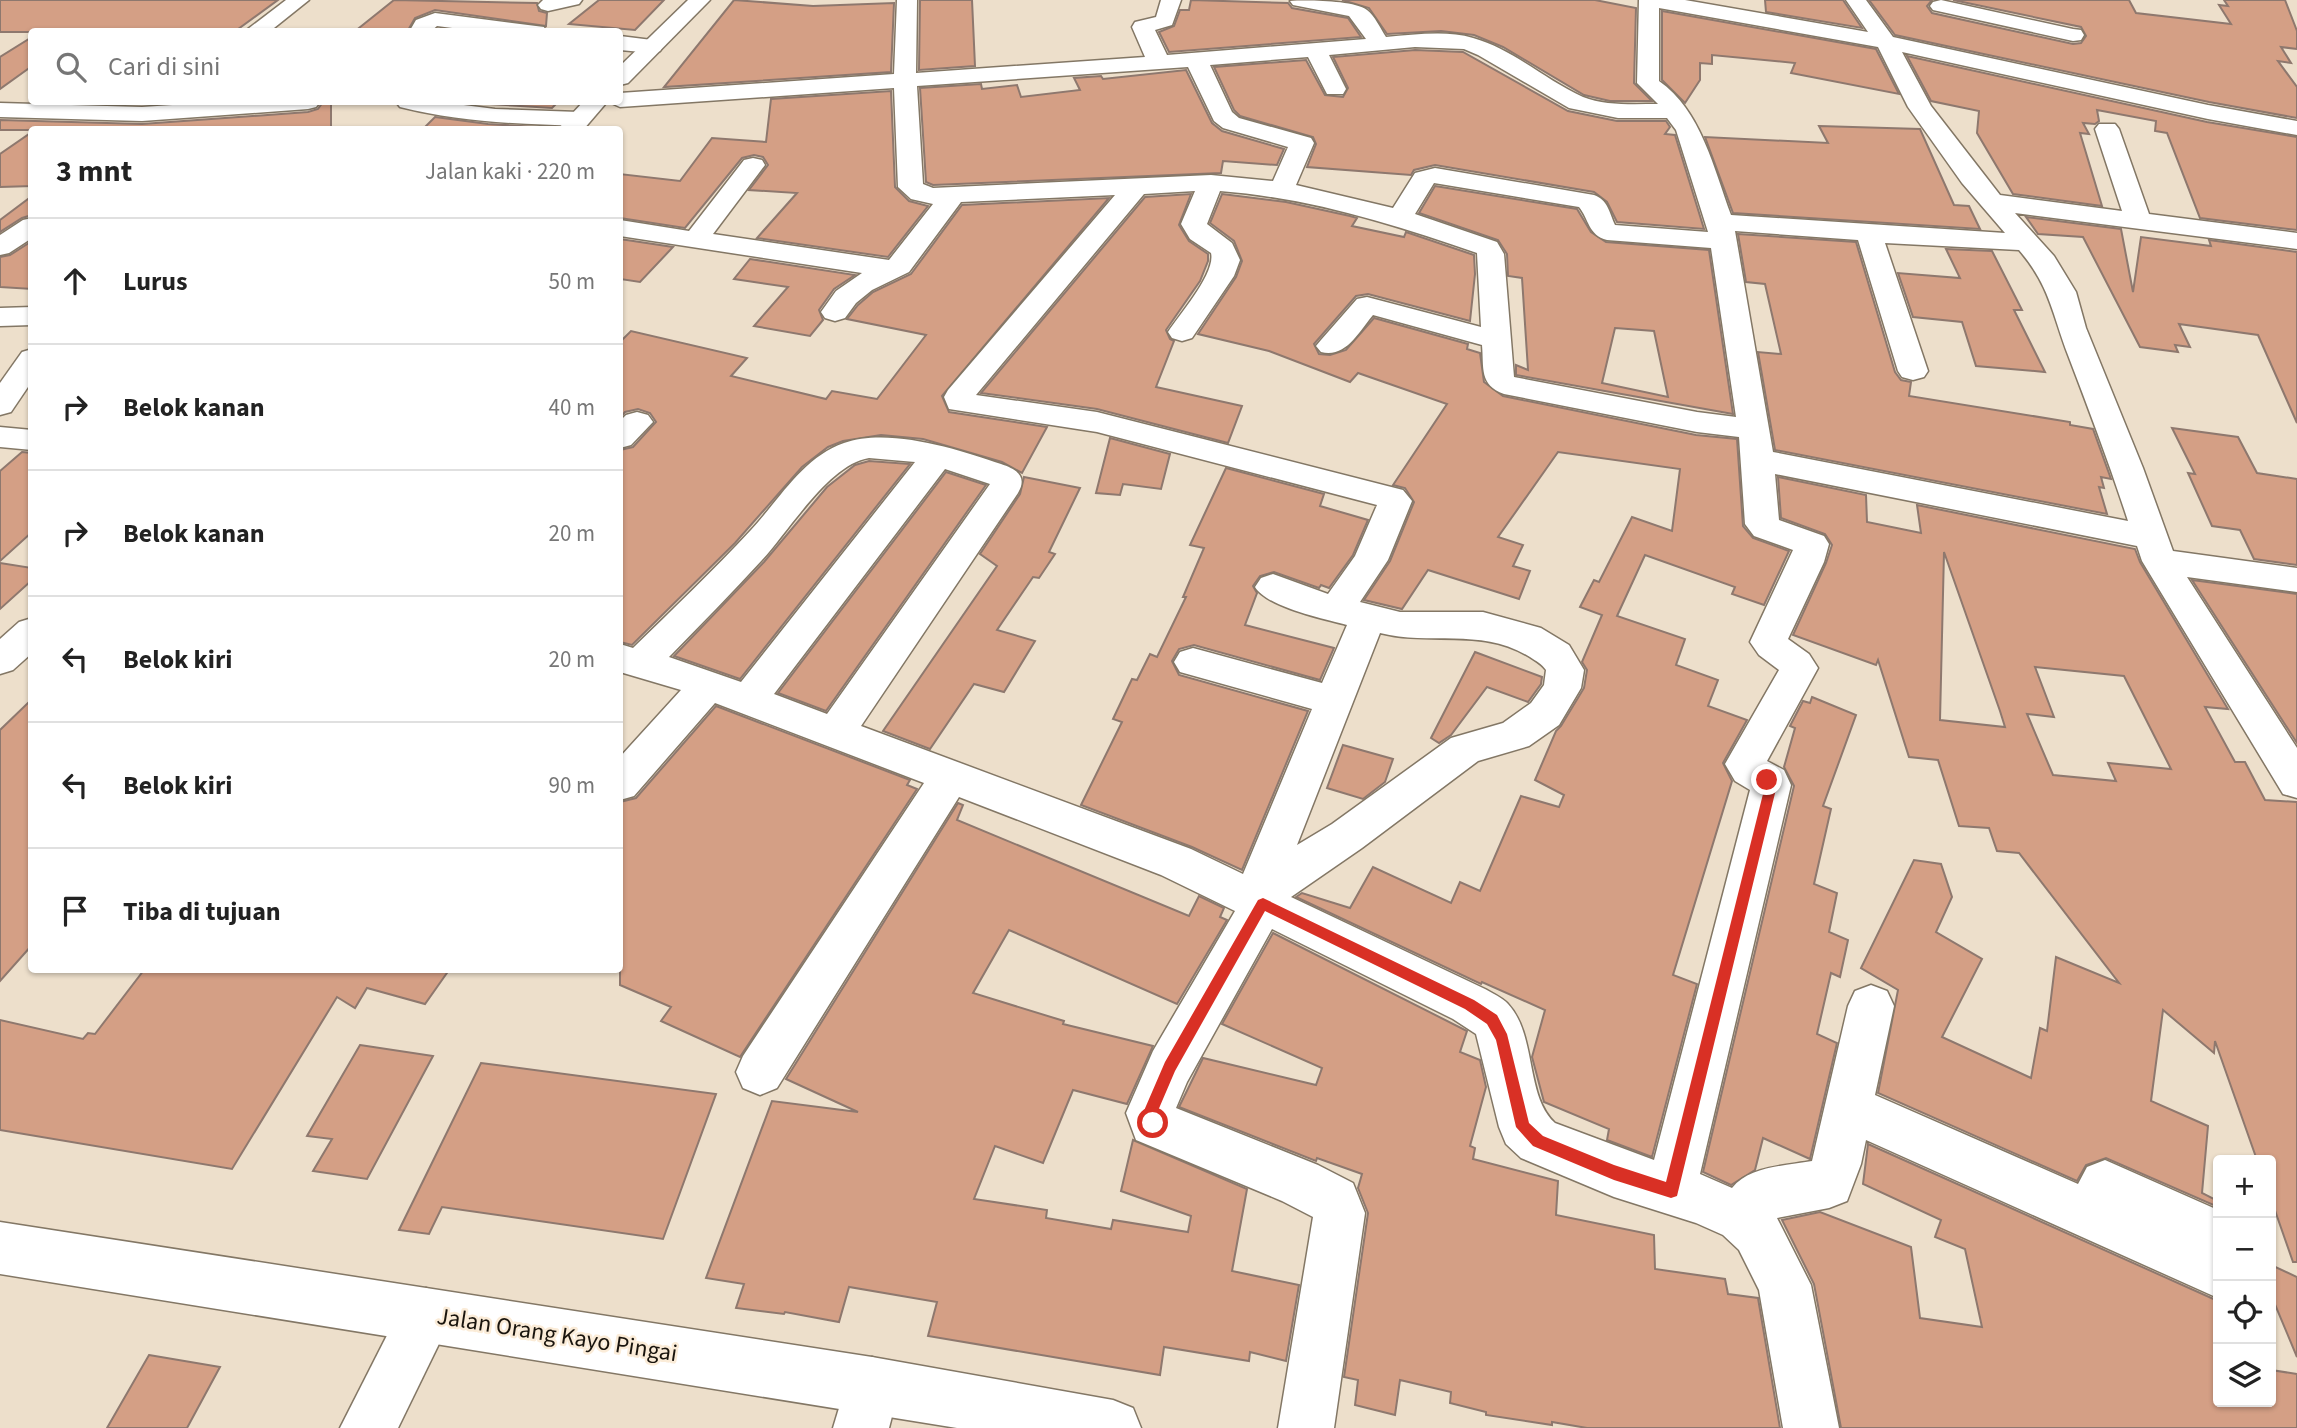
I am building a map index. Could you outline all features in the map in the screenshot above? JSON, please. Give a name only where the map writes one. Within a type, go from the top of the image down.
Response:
[{"type":"street","points":[[260,28],[299,0]]},
{"type":"street","points":[[548,5],[572,0]]},
{"type":"street","points":[[623,75],[701,0]]},
{"type":"street","points":[[907,0],[905,81],[911,187],[920,194],[953,195],[1211,183],[1282,190],[1400,218],[1488,248],[1491,254],[1499,376],[1503,383],[1697,422],[1757,444],[1811,472],[2297,580]]},
{"type":"street","points":[[1159,63],[1143,27],[1165,21],[1171,0]]},
{"type":"street","points":[[1277,0],[1301,1],[1354,11],[1362,16],[1380,44]]},
{"type":"street","points":[[1671,1191],[1771,785],[1749,770],[1745,764],[1798,668],[1792,660],[1774,650],[1768,642],[1807,562],[1812,544],[1766,528],[1762,524],[1757,444],[1722,232],[1688,130],[1662,93],[1648,83],[1649,0],[1886,42],[2208,112],[2297,128]]},
{"type":"street","points":[[1856,0],[1886,42],[1920,107],[1971,178],[2044,262],[2062,292],[2071,328],[2127,468],[2155,549],[2297,782]]},
{"type":"street","points":[[1940,6],[2073,35]]},
{"type":"street","points":[[2056,13],[2063,27],[2073,35]]},
{"type":"street","points":[[422,28],[435,19],[505,28]]},
{"type":"street","points":[[2072,82],[2073,35]]},
{"type":"street","points":[[623,100],[1159,63],[1426,41],[1468,43],[1486,50],[1577,103],[1618,111],[1674,111]]},
{"type":"street","points":[[623,43],[652,46]]},
{"type":"street","points":[[1315,50],[1335,89]]},
{"type":"street","points":[[1196,60],[1222,116],[1231,123],[1303,143],[1282,190]]},
{"type":"street","points":[[423,105],[457,112],[574,124],[592,105]]},
{"type":"street","points":[[0,110],[28,112],[151,108],[317,108]]},
{"type":"street","points":[[0,134],[28,112]]},
{"type":"street","points":[[2107,129],[2137,220]]},
{"type":"street","points":[[696,239],[753,165]]},
{"type":"street","points":[[1400,218],[1424,178],[1435,175],[1586,200],[1593,203],[1602,227],[1607,232],[1868,234],[2026,242]]},
{"type":"street","points":[[1182,332],[1220,275],[1226,260],[1223,249],[1199,233],[1194,224],[1211,183]]},
{"type":"street","points":[[1136,187],[973,379],[959,397],[960,402],[1097,422],[1395,501],[1352,613],[1334,701],[1258,902],[1170,1067],[1150,1113],[1153,1123],[1300,1183],[1335,1201],[1339,1213],[1306,1428]]},
{"type":"street","points":[[835,312],[862,284],[892,270],[905,258],[953,195]]},
{"type":"street","points":[[1993,202],[2297,242]]},
{"type":"street","points":[[623,228],[892,270]]},
{"type":"street","points":[[7,255],[28,231]]},
{"type":"street","points":[[1868,234],[1913,371]]},
{"type":"street","points":[[1331,346],[1367,306],[1496,340]]},
{"type":"street","points":[[0,317],[28,316]]},
{"type":"street","points":[[0,405],[28,364]]},
{"type":"street","points":[[0,438],[28,440]]},
{"type":"street","points":[[630,661],[764,537],[825,469],[842,456],[877,446],[982,468],[1005,477],[1006,485],[835,733]]},
{"type":"street","points":[[748,700],[936,458]]},
{"type":"street","points":[[1258,902],[1299,866],[1347,836],[1465,749],[1515,735],[1545,713],[1562,688],[1565,670],[1556,654],[1528,638],[1483,625],[1421,626],[1352,613],[1273,587]]},
{"type":"street","points":[[0,660],[28,635]]},
{"type":"street","points":[[630,661],[708,685],[1176,862],[1469,1004],[1492,1019],[1502,1039],[1523,1127],[1538,1141],[1614,1172],[1741,1217],[1757,1232],[1785,1285],[1811,1428]]},
{"type":"street","points":[[1194,662],[1334,701]]},
{"type":"street","points":[[623,781],[708,685]]},
{"type":"street","points":[[760,1072],[950,776]]},
{"type":"street","points":[[1741,1217],[1758,1196],[1829,1183],[1849,1108],[1871,1006]]},
{"type":"street","points":[[1849,1108],[2213,1270]]},
{"type":"street","points":[[2097,1218],[2101,1190],[2105,1185],[2213,1234]]},
{"type":"street","name":"Jalan Orang Kayo Pingai","points":[[0,1248],[426,1315],[867,1406],[1113,1428]]},
{"type":"street","points":[[368,1428],[426,1315]]},
{"type":"building","points":[[0,0],[278,0],[240,28],[28,28],[28,32],[0,32]]},
{"type":"building","points":[[394,0],[537,3],[539,11],[547,13],[546,26],[435,10],[415,18],[409,28],[359,28]]},
{"type":"building","points":[[599,0],[664,0],[635,30],[569,24]]},
{"type":"building","points":[[734,0],[813,6],[894,3],[891,72],[664,87]]},
{"type":"building","points":[[920,0],[972,0],[975,66],[919,70]]},
{"type":"building","points":[[1191,0],[1288,3],[1292,8],[1348,18],[1361,37],[1169,52],[1159,32],[1174,26],[1180,10],[1189,10]]},
{"type":"building","points":[[1342,0],[1595,0],[1636,8],[1634,83],[1652,101],[1610,101],[1584,95],[1503,47],[1474,35],[1441,31],[1387,34],[1369,8]]},
{"type":"building","points":[[1765,0],[1843,0],[1862,28],[1766,12]]},
{"type":"building","points":[[1869,0],[1932,0],[1927,6],[1932,13],[2073,44],[2081,43],[2086,36],[2081,27],[1953,0],[2129,0],[2136,13],[2231,24],[2219,5],[2228,6],[2224,0],[2285,0],[2297,31],[2297,49],[2281,47],[2291,63],[2278,61],[2297,87],[2297,118],[2209,102],[1895,35]]},
{"type":"building","points":[[1662,11],[1876,49],[1899,94],[1791,73],[1795,63],[1712,55],[1712,64],[1700,63],[1700,80],[1685,103],[1662,80]]},
{"type":"building","points":[[28,40],[28,69],[0,89],[0,57]]},
{"type":"building","points":[[1415,50],[1463,52],[1568,111],[1617,121],[1666,121],[1670,127],[1665,134],[1675,135],[1704,229],[1617,222],[1607,202],[1594,192],[1435,165],[1414,170],[1411,175],[1307,167],[1316,144],[1313,137],[1240,116],[1234,110],[1214,67],[1306,60],[1325,95],[1343,97],[1348,88],[1333,57]]},
{"type":"building","points":[[1907,56],[2207,122],[2297,137],[2297,230],[2200,218],[2167,133],[2155,131],[2156,121],[2097,110],[2099,121],[2095,124],[2083,123],[2089,134],[2080,133],[2102,206],[2013,194],[1977,133],[1979,111],[1931,101]]},
{"type":"building","points":[[1186,70],[1212,123],[1222,131],[1284,149],[1277,165],[1223,161],[1221,173],[933,185],[926,182],[920,88],[981,84],[982,89],[1017,85],[1021,97],[1080,90],[1074,78],[1101,76],[1103,79]]},
{"type":"building","points":[[891,91],[895,187],[909,201],[928,206],[888,257],[757,238],[797,193],[749,190],[768,165],[763,157],[754,155],[742,158],[685,228],[623,218],[623,174],[680,181],[712,138],[766,142],[771,99]]},
{"type":"building","points":[[321,105],[331,105],[331,126],[28,126],[28,130],[0,130],[0,120],[142,124],[308,112],[318,109]]},
{"type":"building","points":[[504,105],[555,105],[552,108]]},
{"type":"building","points":[[435,117],[520,126],[426,126]]},
{"type":"building","points":[[1819,126],[1920,129],[1954,205],[1969,206],[1980,229],[1733,213],[1705,137],[1828,143]]},
{"type":"building","points":[[28,135],[28,186],[0,187],[0,154]]},
{"type":"building","points":[[1435,186],[1577,209],[1591,232],[1606,242],[1709,250],[1733,414],[1516,375],[1516,365],[1528,370],[1522,278],[1508,276],[1507,254],[1498,240],[1419,213]],"holes":[[[1615,328],[1654,331],[1668,397],[1602,383]]]},
{"type":"building","points":[[1191,194],[1179,225],[1189,241],[1208,254],[1208,261],[1200,281],[1166,330],[1174,341],[1156,387],[1242,406],[1228,443],[1097,409],[981,393],[1145,197]]},
{"type":"building","points":[[1222,194],[1286,202],[1350,216],[1357,218],[1352,226],[1404,237],[1406,232],[1474,255],[1475,274],[1470,321],[1368,294],[1356,296],[1314,344],[1319,354],[1330,355],[1346,350],[1374,318],[1468,344],[1467,349],[1480,353],[1484,382],[1503,396],[1696,435],[1737,439],[1743,526],[1753,538],[1789,551],[1764,605],[1732,594],[1735,587],[1645,555],[1617,616],[1685,639],[1676,665],[1718,680],[1708,706],[1747,720],[1723,763],[1732,781],[1673,975],[1697,984],[1652,1157],[1607,1140],[1609,1129],[1544,1102],[1532,1057],[1545,1010],[1482,982],[1481,984],[1296,897],[1302,893],[1350,908],[1373,867],[1451,903],[1460,882],[1480,891],[1521,796],[1559,807],[1564,795],[1535,780],[1556,731],[1584,688],[1587,670],[1582,662],[1602,615],[1580,607],[1594,580],[1599,582],[1632,517],[1672,531],[1680,469],[1558,452],[1498,537],[1523,545],[1513,566],[1530,571],[1519,599],[1428,570],[1402,609],[1364,600],[1390,561],[1414,502],[1405,488],[1393,485],[1447,404],[1358,373],[1350,382],[1269,351],[1198,334],[1236,277],[1242,261],[1234,241],[1210,223]]},
{"type":"building","points":[[1109,198],[942,396],[949,412],[1047,427],[1022,473],[1002,462],[923,439],[881,435],[843,441],[828,447],[802,467],[735,543],[632,645],[623,643],[623,449],[633,447],[656,422],[650,413],[638,409],[623,414],[623,339],[631,331],[747,358],[731,376],[826,399],[832,391],[877,399],[926,335],[847,319],[873,292],[911,274],[962,205]]},
{"type":"building","points":[[28,199],[28,216],[0,232],[0,220]]},
{"type":"building","points":[[2026,217],[2121,229],[2133,292],[2141,237],[2211,246],[2209,240],[2297,252],[2297,423],[2258,335],[2179,324],[2190,347],[2175,345],[2178,352],[2140,347],[2083,237],[2038,234]]},
{"type":"building","points":[[1738,234],[1856,242],[1895,372],[1901,380],[1911,382],[1909,396],[2070,422],[2070,425],[2093,429],[2111,479],[2101,477],[2104,488],[2099,487],[2107,514],[1775,450],[1758,352],[1781,354],[1765,284],[1746,282]]},
{"type":"building","points":[[623,239],[673,247],[640,282],[623,279]]},
{"type":"building","points":[[28,244],[28,289],[0,287],[0,257],[10,255]]},
{"type":"building","points":[[1946,249],[1992,251],[2022,310],[2014,310],[2045,372],[1976,366],[1962,322],[1913,317],[1898,273],[1960,278]]},
{"type":"building","points":[[750,259],[855,275],[834,289],[819,310],[823,320],[810,336],[754,326],[788,287],[734,279]]},
{"type":"building","points":[[2172,428],[2238,437],[2257,473],[2297,479],[2297,565],[2254,559],[2240,530],[2212,526],[2188,473],[2195,474]]},
{"type":"building","points":[[1110,438],[1170,454],[1161,489],[1123,484],[1120,495],[1096,493]]},
{"type":"building","points":[[22,452],[28,453],[28,536],[0,561],[0,471]]},
{"type":"building","points":[[869,461],[910,464],[740,679],[674,656],[764,562],[827,487],[855,465]]},
{"type":"building","points":[[1226,468],[1324,494],[1320,506],[1368,520],[1353,555],[1329,588],[1321,585],[1319,588],[1274,572],[1260,576],[1253,586],[1257,593],[1245,625],[1334,648],[1320,680],[1194,645],[1179,649],[1172,661],[1179,675],[1308,711],[1242,870],[1192,847],[1081,805],[1122,722],[1113,719],[1132,679],[1137,680],[1150,654],[1157,657],[1186,597],[1183,597],[1204,548],[1190,545]]},
{"type":"building","points":[[946,472],[986,485],[826,711],[778,693]]},
{"type":"building","points":[[1024,477],[1080,488],[1049,552],[1055,554],[1039,578],[1033,577],[997,630],[1035,641],[1004,692],[974,684],[930,749],[883,731],[997,566],[980,554],[1020,494]]},
{"type":"building","points":[[1778,477],[1866,495],[1867,522],[1921,533],[1917,505],[2135,549],[2140,562],[2228,709],[2205,707],[2235,762],[2245,762],[2265,800],[2297,802],[2297,1262],[2293,1262],[2276,1213],[2276,1155],[2255,1155],[2215,1041],[2214,1053],[2163,1010],[2151,1101],[2208,1126],[2202,1193],[2213,1198],[2213,1205],[2106,1158],[2086,1165],[2077,1181],[1878,1093],[1898,990],[1861,968],[1914,860],[1941,864],[1952,897],[1936,932],[1982,959],[1942,1037],[2031,1078],[2040,1028],[2047,1031],[2056,957],[2119,983],[2019,853],[1997,851],[1989,828],[1959,826],[1938,760],[1909,757],[1878,660],[1876,665],[1793,635],[1832,545],[1825,534],[1781,518]],"holes":[[[1944,552],[2005,727],[1940,720]],[[2035,667],[2124,676],[2171,769],[2108,763],[2116,781],[2053,775],[2027,714],[2054,717]]]},
{"type":"building","points":[[0,563],[28,567],[28,584],[0,609]]},
{"type":"building","points":[[2192,580],[2297,594],[2297,743]]},
{"type":"building","points":[[1475,652],[1542,677],[1541,684],[1528,702],[1487,687],[1451,735],[1439,743],[1431,738]]},
{"type":"building","points":[[1812,697],[1856,715],[1823,806],[1831,809],[1814,884],[1837,893],[1829,932],[1848,940],[1840,977],[1831,973],[1817,1034],[1837,1043],[1810,1159],[1763,1138],[1755,1170],[1731,1185],[1703,1172],[1794,786],[1784,767],[1795,728],[1790,726],[1803,701],[1810,703]]},
{"type":"building","points":[[28,703],[28,950],[0,981],[0,730]]},
{"type":"building","points":[[716,706],[910,780],[907,785],[917,789],[740,1057],[661,1021],[671,1007],[620,985],[620,973],[623,973],[623,801],[636,798]]},
{"type":"building","points":[[1343,745],[1393,759],[1385,782],[1363,799],[1327,788]]},
{"type":"building","points":[[958,803],[963,805],[957,820],[1189,916],[1199,896],[1224,908],[1220,917],[1227,920],[1177,1004],[1009,930],[973,993],[1064,1021],[1063,1024],[1153,1046],[1127,1104],[1073,1090],[1043,1163],[995,1146],[974,1199],[1047,1210],[1046,1218],[1111,1229],[1113,1220],[1188,1232],[1191,1216],[1121,1191],[1133,1140],[1247,1189],[1232,1271],[1299,1285],[1286,1361],[1250,1352],[1249,1361],[1164,1347],[1160,1375],[928,1336],[937,1302],[849,1287],[839,1322],[785,1312],[736,1308],[744,1284],[706,1278],[772,1101],[858,1112],[786,1079]]},
{"type":"building","points":[[1273,933],[1467,1031],[1460,1052],[1480,1060],[1486,1087],[1470,1146],[1475,1148],[1473,1159],[1558,1181],[1556,1215],[1654,1235],[1655,1269],[1725,1279],[1728,1294],[1758,1298],[1780,1428],[1587,1428],[1552,1422],[1552,1425],[1486,1415],[1486,1412],[1450,1403],[1451,1392],[1400,1380],[1395,1415],[1355,1405],[1358,1380],[1344,1377],[1368,1213],[1358,1188],[1362,1174],[1317,1158],[1316,1161],[1179,1107],[1203,1058],[1316,1085],[1322,1068],[1222,1024]]},
{"type":"building","points":[[142,973],[447,973],[425,1004],[367,988],[355,1008],[337,997],[232,1169],[0,1130],[0,1020],[83,1039],[88,1033],[95,1034]]},
{"type":"building","points":[[360,1045],[433,1056],[367,1179],[313,1171],[332,1139],[307,1136]]},
{"type":"building","points":[[481,1063],[716,1094],[663,1239],[442,1207],[429,1234],[399,1230]]},
{"type":"building","points":[[1868,1144],[2213,1299],[2213,1407],[2276,1407],[2276,1371],[2297,1374],[2297,1428],[1841,1428],[1814,1284],[1782,1220],[1820,1212],[1911,1247],[1920,1318],[1982,1327],[1965,1249],[1935,1237],[1941,1220],[1863,1184]]},
{"type":"building","points":[[2276,1267],[2297,1277],[2297,1357],[2276,1307]]},
{"type":"building","points":[[149,1355],[220,1367],[187,1428],[107,1428]]},
{"type":"route","points":[[1153,1123],[1150,1113],[1170,1067],[1263,904],[1469,1004],[1492,1019],[1502,1039],[1523,1127],[1538,1141],[1614,1172],[1671,1191],[1771,785],[1767,780]]}]
